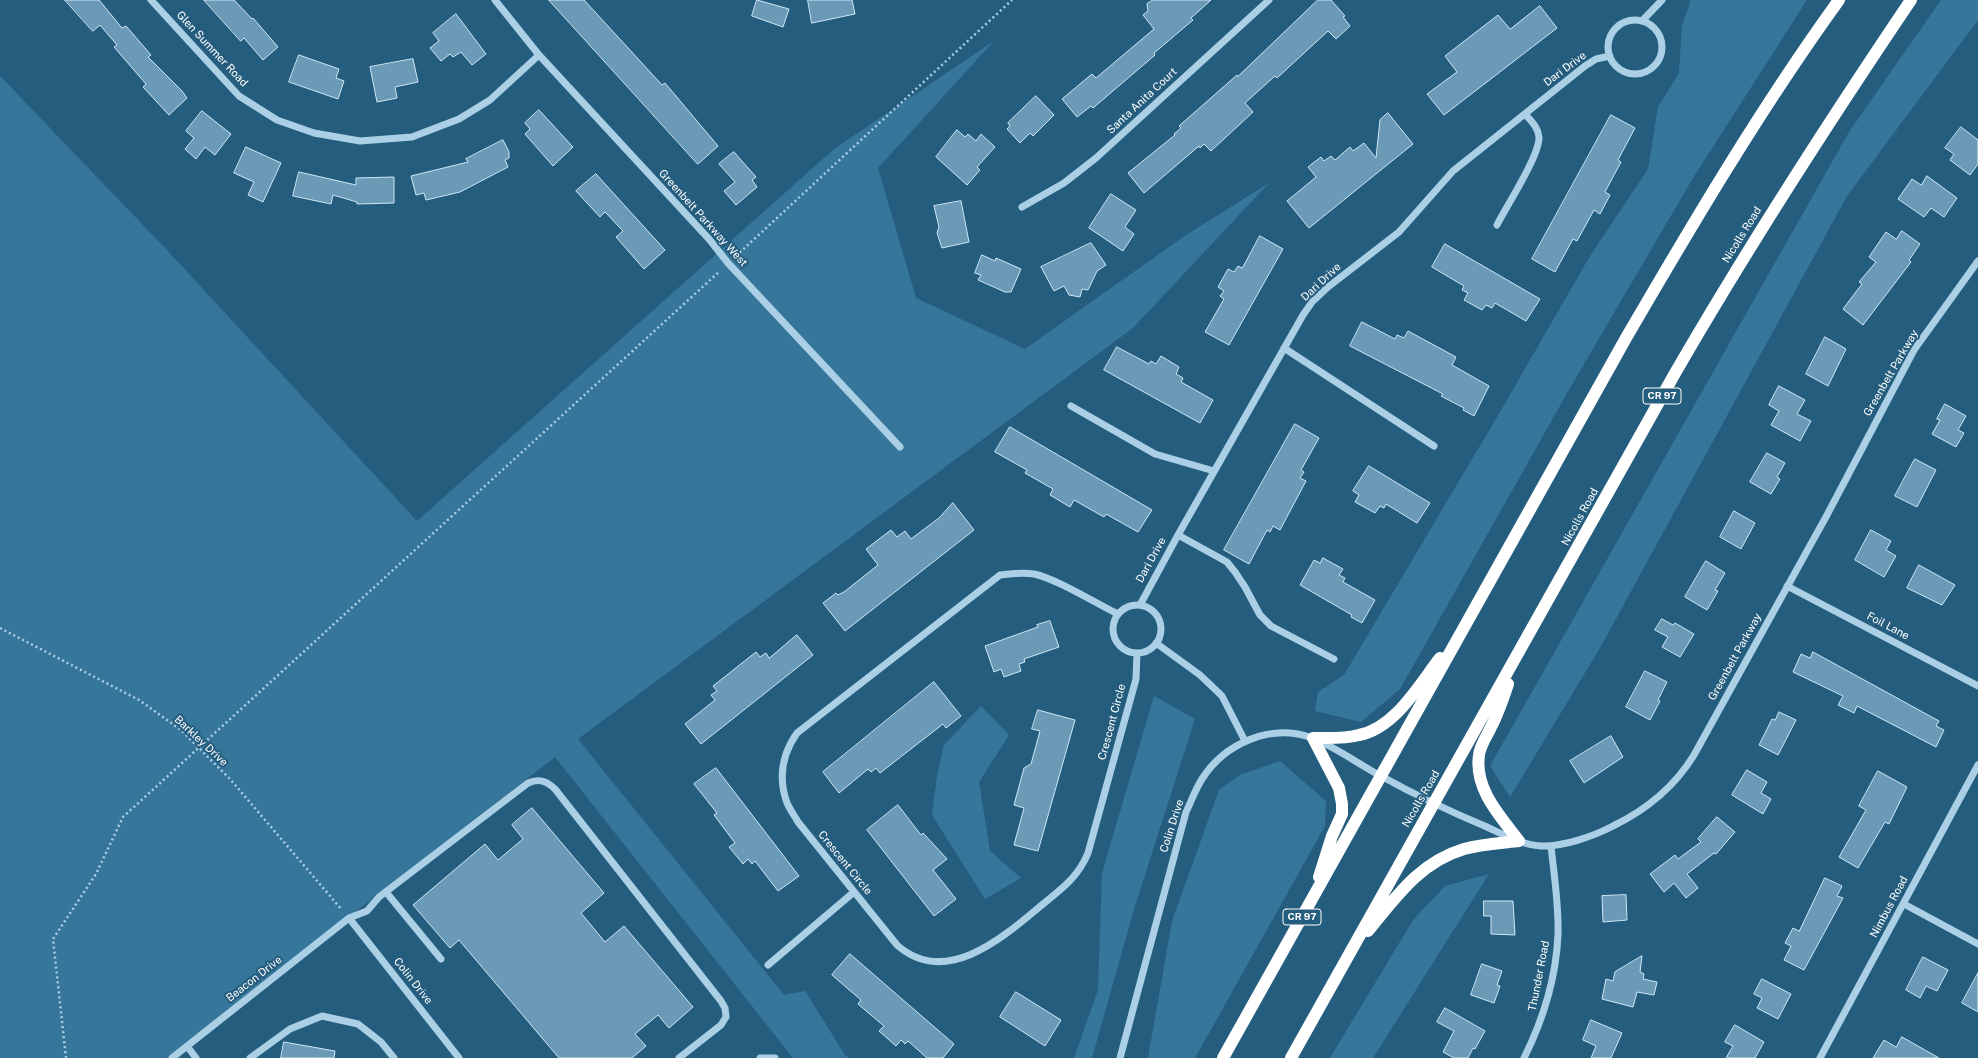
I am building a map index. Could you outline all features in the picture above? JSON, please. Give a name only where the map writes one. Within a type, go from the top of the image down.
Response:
[{"type":"highway","name":"CR 97","points":[[1222,1058],[1566,445],[1689,231],[1752,130],[1839,0]]},
{"type":"highway","name":"Nicolls Road","points":[[1291,1058],[1670,382],[1735,270],[1851,89],[1911,0]]},
{"type":"highway","points":[[1312,899],[1332,836],[1342,814],[1339,788],[1313,738],[1360,735],[1386,723],[1395,716],[1462,631]]},
{"type":"highway","points":[[1349,955],[1406,885],[1429,865],[1443,857],[1466,849],[1519,841],[1487,797],[1482,785],[1478,765],[1479,754],[1483,742],[1492,727],[1523,646]]},
{"type":"street","name":"Glen Summer Road","points":[[151,0],[239,96],[276,120],[306,131],[360,141],[412,137],[460,119],[490,100],[539,55]]},
{"type":"street","name":"Greenbelt Parkway West","points":[[495,0],[539,55],[709,239],[734,269],[900,447]]},
{"type":"street","name":"Santa Anita Court","points":[[1022,208],[1064,183],[1096,158],[1269,0]]},
{"type":"street","points":[[1642,21],[1662,0]]},
{"type":"street","points":[[1628,21],[1642,21],[1655,28],[1661,41],[1660,56],[1652,68],[1639,74],[1624,72],[1618,68],[1610,56],[1608,41],[1615,28],[1628,21]]},
{"type":"street","name":"Dari Drive","points":[[1140,605],[1214,471],[1312,302],[1399,232],[1453,171],[1590,62],[1610,56]]},
{"type":"street","points":[[1497,225],[1535,155],[1539,143],[1537,129],[1525,114]]},
{"type":"street","name":"Greenbelt Parkway","points":[[1381,776],[1433,804],[1519,841],[1540,846],[1551,846],[1593,835],[1624,821],[1655,799],[1684,770],[1787,586],[1914,350],[1978,261]]},
{"type":"street","points":[[1284,348],[1434,446]]},
{"type":"street","points":[[1071,406],[1155,454],[1214,471]]},
{"type":"street","points":[[1178,535],[1226,562],[1236,572],[1260,616],[1271,626],[1334,659]]},
{"type":"street","name":"Crescent Circle","points":[[1118,614],[1056,583],[1034,574],[1017,573],[1000,575],[797,733],[788,746],[784,759],[782,776],[786,800],[798,822],[905,953],[918,959],[944,962],[969,957],[1007,934],[1072,879],[1082,868],[1088,853],[1136,679],[1137,653]]},
{"type":"street","name":"Foil Lane","points":[[1787,586],[1978,686]]},
{"type":"street","points":[[1140,605],[1152,610],[1159,620],[1160,632],[1156,643],[1147,650],[1137,653],[1126,650],[1115,639],[1113,628],[1118,614],[1130,606],[1140,605]]},
{"type":"street","points":[[1156,643],[1200,675],[1222,696],[1245,741]]},
{"type":"street","name":"Colin Drive","points":[[1120,1058],[1186,812],[1201,780],[1211,767],[1232,748],[1245,741],[1266,735],[1287,732],[1313,738],[1381,776]]},
{"type":"street","name":"Nimbus Road","points":[[1820,1058],[1978,765]]},
{"type":"street","name":"Beacon Drive","points":[[172,1058],[349,918],[367,911],[386,892],[528,783],[534,780],[540,780],[548,783],[717,995],[725,1008],[726,1017],[721,1025],[679,1058]]},
{"type":"street","name":"Thunder Road","points":[[1524,1058],[1543,1013],[1555,961],[1558,935],[1558,910],[1551,846]]},
{"type":"street","points":[[386,892],[441,959]]},
{"type":"street","points":[[768,965],[854,892]]},
{"type":"street","points":[[1904,904],[1978,944]]},
{"type":"street","name":"Colin Drive","points":[[349,918],[459,1058]]},
{"type":"street","points":[[250,1058],[290,1029],[322,1016],[358,1024],[381,1042],[394,1058]]},
{"type":"street","points":[[187,1046],[196,1058]]},
{"type":"street","points":[[760,1058],[774,1058]]},
{"type":"path","points":[[66,1058],[53,939],[96,874],[123,818],[434,534]]},
{"type":"path","name":"Barkley Drive","points":[[0,628],[138,700],[181,730],[230,779],[349,918]]},
{"type":"shaded area","points":[[1691,0],[1807,0],[1693,178],[1570,388],[1400,689],[1361,722],[1315,711],[1318,692],[1344,675],[1500,412],[1590,256],[1648,169],[1658,107],[1679,73],[1682,25]]},
{"type":"shaded area","points":[[1941,0],[1978,0],[1978,20],[1847,196],[1600,648],[1510,797],[1490,766],[1849,132]]},
{"type":"shaded area","points":[[994,41],[878,168],[916,298],[1025,349],[1183,237],[1269,183],[1133,328],[578,739],[784,995],[805,991],[845,1055],[849,1058],[793,1058],[555,757],[167,1058],[0,1058],[0,76],[166,249],[417,521],[834,149]]},
{"type":"shaded area","points":[[1154,696],[1195,719],[1135,906],[1092,1058],[1074,1058],[1098,990],[1102,873]]},
{"type":"shaded area","points":[[981,706],[1009,735],[979,782],[990,851],[1021,878],[985,899],[932,815],[937,776],[944,745]]},
{"type":"shaded area","points":[[1280,761],[1326,801],[1325,826],[1195,1058],[1148,1058],[1172,921],[1219,790],[1240,775]]},
{"type":"shaded area","points":[[1489,874],[1373,1058],[1330,1058],[1413,920],[1445,886]]},
{"type":"building","points":[[65,0],[99,0],[122,28],[126,26],[151,55],[148,57],[182,91],[187,98],[169,115],[143,87],[146,84],[114,47],[117,45],[100,25],[93,31]]},
{"type":"building","points":[[204,0],[234,0],[252,19],[253,18],[278,47],[263,60],[244,38],[241,41]]},
{"type":"building","points":[[549,0],[584,0],[662,85],[665,83],[718,146],[698,164]]},
{"type":"building","points":[[757,0],[789,9],[783,27],[752,16]]},
{"type":"building","points":[[808,0],[852,0],[855,14],[812,23]]},
{"type":"building","points":[[1153,0],[1211,0],[1191,18],[1193,20],[1154,53],[1155,55],[1093,108],[1091,106],[1077,117],[1062,99],[1092,74],[1096,78],[1154,29],[1143,15],[1148,11],[1147,4]]},
{"type":"building","points":[[1318,0],[1331,0],[1345,16],[1343,17],[1350,26],[1336,39],[1328,31],[1277,78],[1275,76],[1245,103],[1253,112],[1211,151],[1204,144],[1200,148],[1199,146],[1144,193],[1128,173],[1175,135],[1174,134],[1181,128],[1179,126],[1237,75],[1238,76]]},
{"type":"building","points":[[1540,6],[1557,28],[1444,115],[1427,94],[1457,72],[1445,56],[1498,15],[1510,29]]},
{"type":"building","points":[[456,14],[486,54],[472,65],[461,52],[453,57],[450,54],[441,61],[430,48],[439,41],[433,33]]},
{"type":"building","points":[[299,55],[339,69],[336,78],[344,81],[338,99],[289,82]]},
{"type":"building","points":[[413,59],[418,82],[395,87],[397,98],[377,102],[370,67]]},
{"type":"building","points":[[1036,96],[1054,115],[1033,136],[1030,133],[1020,143],[1007,129],[1010,126],[1008,123]]},
{"type":"building","points":[[539,110],[573,147],[553,166],[525,134],[530,129],[525,123]]},
{"type":"building","points":[[202,111],[231,134],[215,155],[205,147],[196,159],[185,149],[194,138],[186,131]]},
{"type":"building","points":[[1388,113],[1413,144],[1309,228],[1287,201],[1316,177],[1308,167],[1321,157],[1324,161],[1331,156],[1335,160],[1350,147],[1353,151],[1364,143],[1376,158],[1380,120]]},
{"type":"building","points":[[1611,115],[1635,128],[1618,160],[1621,162],[1605,192],[1610,195],[1600,214],[1594,210],[1577,241],[1573,239],[1555,272],[1532,259]]},
{"type":"building","points":[[1961,127],[1978,140],[1978,164],[1970,175],[1950,160],[1954,154],[1945,148]]},
{"type":"building","points":[[957,130],[965,137],[968,134],[976,141],[981,134],[995,147],[977,167],[980,170],[967,185],[936,157]]},
{"type":"building","points":[[503,140],[509,152],[509,158],[505,160],[508,167],[460,192],[426,200],[424,193],[416,195],[411,176],[468,162],[466,159]]},
{"type":"building","points":[[246,147],[281,163],[263,202],[248,195],[254,182],[234,173]]},
{"type":"building","points":[[734,152],[756,177],[752,180],[757,187],[736,205],[724,191],[735,182],[719,164]]},
{"type":"building","points":[[299,172],[356,185],[356,178],[394,177],[394,203],[357,204],[357,202],[333,195],[331,204],[293,196]]},
{"type":"building","points":[[596,174],[665,250],[644,269],[616,237],[623,231],[605,212],[600,217],[576,191]]},
{"type":"building","points":[[1927,176],[1957,198],[1944,217],[1931,208],[1924,217],[1898,199],[1912,179],[1921,185]]},
{"type":"building","points":[[1111,194],[1136,210],[1125,227],[1134,234],[1123,251],[1089,228]]},
{"type":"building","points":[[961,201],[969,242],[942,248],[937,233],[939,227],[934,206]]},
{"type":"building","points":[[1902,231],[1920,244],[1909,260],[1911,262],[1863,325],[1843,309],[1862,284],[1859,282],[1876,262],[1869,257],[1886,232],[1896,239]]},
{"type":"building","points":[[1260,236],[1283,249],[1229,345],[1205,332],[1224,299],[1220,296],[1224,291],[1218,287],[1228,269],[1234,272],[1238,266],[1242,268]]},
{"type":"building","points":[[1091,243],[1106,265],[1097,271],[1088,290],[1082,289],[1080,297],[1069,295],[1064,286],[1054,291],[1041,267]]},
{"type":"building","points":[[1445,244],[1540,299],[1526,321],[1495,303],[1492,308],[1486,305],[1482,310],[1464,300],[1468,293],[1462,290],[1464,286],[1432,267]]},
{"type":"building","points":[[982,255],[995,261],[996,258],[1021,269],[1011,292],[1005,292],[978,280],[981,275],[975,273]]},
{"type":"building","points":[[1362,322],[1395,339],[1397,335],[1404,338],[1408,331],[1456,357],[1452,365],[1489,386],[1474,416],[1463,410],[1464,408],[1441,396],[1443,394],[1350,346]]},
{"type":"building","points":[[1825,337],[1846,349],[1828,386],[1806,374]]},
{"type":"building","points":[[1117,347],[1149,364],[1151,361],[1156,364],[1161,356],[1179,367],[1176,374],[1183,378],[1181,382],[1213,400],[1200,423],[1104,370]]},
{"type":"building","points":[[1779,386],[1805,400],[1797,414],[1811,421],[1800,441],[1771,425],[1779,411],[1769,405]]},
{"type":"building","points":[[1945,404],[1966,416],[1958,430],[1964,433],[1956,447],[1932,434],[1940,420],[1937,419]]},
{"type":"building","points":[[1295,424],[1319,438],[1301,470],[1304,472],[1300,478],[1306,481],[1280,530],[1273,526],[1270,532],[1267,530],[1249,564],[1224,550]]},
{"type":"building","points":[[1010,427],[1152,510],[1138,532],[1106,514],[1104,517],[1074,500],[1070,507],[1050,495],[1053,489],[1025,473],[1027,470],[995,452]]},
{"type":"building","points":[[1767,453],[1785,463],[1777,477],[1780,479],[1771,494],[1750,482]]},
{"type":"building","points":[[1915,459],[1936,470],[1917,507],[1895,496]]},
{"type":"building","points":[[1369,466],[1430,503],[1417,523],[1386,504],[1384,508],[1380,506],[1375,513],[1355,502],[1359,495],[1353,491]]},
{"type":"building","points":[[953,503],[974,530],[845,631],[823,603],[836,593],[838,595],[844,592],[878,565],[866,549],[891,530],[897,537],[905,531],[911,539],[939,518]]},
{"type":"building","points":[[1734,511],[1755,523],[1741,549],[1720,537]]},
{"type":"building","points":[[1871,530],[1891,541],[1886,550],[1896,556],[1884,577],[1855,560]]},
{"type":"building","points":[[1323,558],[1343,569],[1339,575],[1345,578],[1343,582],[1375,600],[1362,623],[1351,617],[1352,615],[1300,585],[1314,560],[1320,563]]},
{"type":"building","points":[[1706,561],[1725,573],[1715,590],[1718,591],[1707,610],[1685,597]]},
{"type":"building","points":[[1919,565],[1955,585],[1942,605],[1907,588]]},
{"type":"building","points":[[1662,619],[1673,625],[1675,623],[1694,634],[1680,657],[1662,647],[1668,637],[1655,630]]},
{"type":"building","points":[[1050,621],[1059,647],[1024,659],[1025,662],[1019,664],[1021,671],[1004,677],[1001,669],[994,672],[985,646],[1038,627],[1037,625]]},
{"type":"building","points":[[797,635],[813,655],[701,744],[685,724],[715,700],[711,695],[717,691],[713,686],[756,652],[760,657],[766,653],[769,658]]},
{"type":"building","points":[[1813,652],[1939,721],[1936,726],[1944,730],[1936,747],[1857,706],[1854,713],[1838,705],[1843,696],[1793,672],[1801,654],[1810,658]]},
{"type":"building","points":[[1645,671],[1667,682],[1658,700],[1660,701],[1650,720],[1626,707]]},
{"type":"building","points":[[934,682],[961,716],[946,728],[943,724],[880,773],[876,768],[871,772],[868,769],[839,793],[823,772]]},
{"type":"building","points":[[1038,710],[1075,720],[1038,851],[1014,845],[1024,808],[1014,805],[1024,768],[1031,764],[1040,731],[1032,729]]},
{"type":"building","points":[[1779,712],[1796,720],[1778,755],[1759,745],[1772,719],[1775,720]]},
{"type":"building","points":[[1611,736],[1623,757],[1584,783],[1570,761]]},
{"type":"building","points":[[716,768],[799,876],[778,891],[755,861],[752,864],[748,859],[743,864],[729,847],[735,843],[714,815],[717,813],[694,784]]},
{"type":"building","points":[[1747,770],[1767,782],[1761,793],[1771,799],[1763,814],[1732,795]]},
{"type":"building","points":[[1878,771],[1907,787],[1889,824],[1885,822],[1858,868],[1839,857],[1866,810],[1859,806]]},
{"type":"building","points":[[898,805],[921,835],[923,833],[947,859],[933,870],[956,899],[934,916],[867,830]]},
{"type":"building","points":[[532,808],[604,893],[581,913],[605,942],[624,926],[693,1007],[669,1028],[658,1015],[635,1034],[646,1046],[632,1058],[559,1058],[459,940],[450,948],[413,905],[485,844],[498,860],[523,839],[512,825]]},
{"type":"building","points":[[1717,817],[1735,832],[1716,854],[1714,853],[1687,874],[1698,888],[1686,898],[1674,883],[1664,892],[1650,874],[1675,855],[1678,859],[1701,842],[1698,839]]},
{"type":"building","points":[[1825,878],[1842,886],[1837,896],[1843,898],[1804,970],[1784,960],[1791,946],[1785,943],[1793,928],[1799,931]]},
{"type":"building","points":[[1626,895],[1627,920],[1603,922],[1602,896]]},
{"type":"building","points":[[1484,901],[1513,901],[1515,935],[1491,934],[1491,916],[1484,916]]},
{"type":"building","points":[[850,954],[954,1044],[943,1058],[927,1058],[908,1041],[905,1044],[901,1040],[896,1046],[879,1031],[884,1026],[858,1004],[861,1000],[832,975]]},
{"type":"building","points":[[1642,956],[1640,972],[1644,974],[1643,979],[1657,982],[1654,995],[1637,992],[1633,1007],[1602,999],[1606,979],[1613,981],[1615,972]]},
{"type":"building","points":[[1923,957],[1948,970],[1937,991],[1926,986],[1920,998],[1906,990]]},
{"type":"building","points":[[1482,964],[1502,971],[1497,985],[1500,986],[1494,1003],[1471,995]]},
{"type":"building","points":[[1978,973],[1978,1012],[1962,1003]]},
{"type":"building","points":[[1762,979],[1791,994],[1778,1019],[1757,1008],[1762,998],[1754,994]]},
{"type":"building","points":[[1016,992],[1061,1020],[1045,1046],[1000,1017]]},
{"type":"building","points":[[1445,1008],[1485,1031],[1468,1058],[1454,1058],[1443,1052],[1454,1031],[1437,1022]]},
{"type":"building","points":[[1591,1020],[1622,1033],[1611,1058],[1591,1058],[1596,1046],[1583,1040]]},
{"type":"building","points":[[1735,1025],[1764,1042],[1755,1058],[1726,1058],[1733,1046],[1725,1042]]},
{"type":"building","points":[[1902,1037],[1939,1058],[1873,1058],[1884,1040],[1896,1047]]},
{"type":"building","points":[[284,1042],[335,1051],[334,1058],[281,1058]]}]
